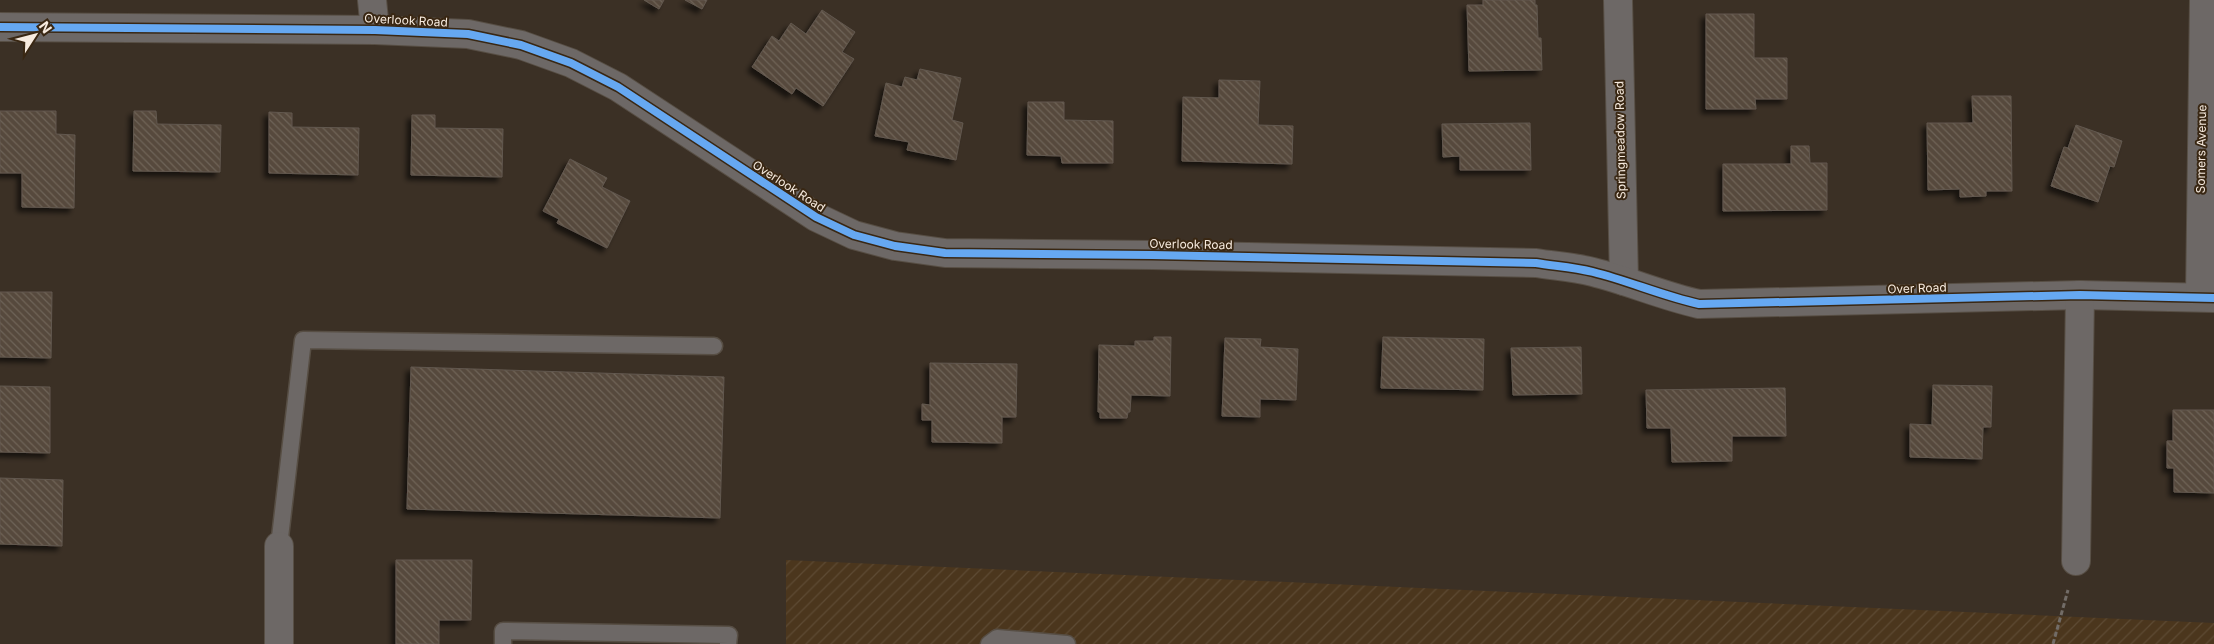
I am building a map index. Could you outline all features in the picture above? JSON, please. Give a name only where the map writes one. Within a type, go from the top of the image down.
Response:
[{"type":"street","points":[[372,0],[375,30]]},
{"type":"street","name":"Springmeadow Road","points":[[1618,0],[1624,281]]},
{"type":"street","name":"Somers Avenue","points":[[2204,0],[2207,298]]},
{"type":"street","name":"Overlook Road","points":[[0,27],[375,30],[468,34],[521,45],[571,63],[618,88],[816,217],[854,234],[895,246],[945,253],[1162,255],[1536,263],[1590,271],[1624,281]]},
{"type":"street","name":"Over Road","points":[[1624,281],[1668,297],[1699,304],[2080,295],[2207,298]]},
{"type":"street","points":[[2076,561],[2080,295]]},
{"type":"street","points":[[279,546],[279,644]]},
{"type":"lane","points":[[279,546],[303,340],[714,346]]},
{"type":"lane","points":[[503,644],[503,631],[728,635],[728,644]]},
{"type":"lane","points":[[989,644],[997,638],[1067,644]]},
{"type":"path","points":[[2053,644],[2076,561]]},
{"type":"shaded area","points":[[786,560],[2214,623],[2214,644],[786,644]]},
{"type":"building","points":[[644,0],[664,0],[659,9]]},
{"type":"building","points":[[685,0],[707,0],[702,9]]},
{"type":"building","points":[[1483,0],[1535,0],[1535,5],[1537,5],[1538,38],[1541,38],[1542,70],[1469,71],[1467,5],[1483,5]]},
{"type":"building","points":[[822,10],[855,32],[842,52],[854,59],[823,106],[796,88],[792,94],[752,67],[772,36],[779,41],[791,23],[806,34]]},
{"type":"building","points":[[1706,14],[1754,14],[1754,58],[1787,58],[1787,99],[1755,99],[1756,109],[1706,109]]},
{"type":"building","points":[[920,69],[961,78],[952,120],[963,123],[956,160],[907,150],[909,142],[875,136],[886,83],[902,87],[905,77],[917,80]]},
{"type":"building","points":[[1219,80],[1260,81],[1258,125],[1293,126],[1292,164],[1182,161],[1183,97],[1219,98]]},
{"type":"building","points":[[1972,96],[2011,96],[2012,191],[1986,191],[1986,196],[1960,197],[1960,189],[1928,190],[1927,123],[1973,123]]},
{"type":"building","points":[[1028,102],[1064,102],[1064,120],[1113,121],[1113,163],[1062,163],[1061,156],[1027,155]]},
{"type":"building","points":[[0,111],[56,111],[56,134],[75,135],[74,208],[22,207],[22,173],[0,173]]},
{"type":"building","points":[[134,111],[156,111],[157,124],[221,125],[220,172],[133,171]]},
{"type":"building","points":[[269,112],[292,113],[292,127],[359,128],[358,175],[269,173]]},
{"type":"building","points":[[412,115],[435,115],[435,128],[503,129],[502,177],[411,175]]},
{"type":"building","points":[[1530,123],[1531,170],[1460,170],[1460,156],[1443,157],[1442,124]]},
{"type":"building","points":[[2076,125],[2122,141],[2114,167],[2110,166],[2098,202],[2051,186],[2064,147],[2068,148]]},
{"type":"building","points":[[1791,146],[1809,146],[1810,163],[1827,163],[1827,210],[1723,211],[1723,164],[1791,164]]},
{"type":"building","points":[[570,159],[607,178],[602,187],[630,201],[607,248],[557,223],[559,219],[543,211]]},
{"type":"building","points":[[0,292],[52,292],[51,358],[0,357]]},
{"type":"building","points":[[1154,337],[1171,337],[1170,396],[1131,395],[1130,412],[1128,412],[1127,418],[1100,418],[1100,412],[1098,412],[1099,345],[1135,346],[1135,341],[1154,341]]},
{"type":"building","points":[[1383,337],[1484,339],[1483,390],[1381,388]]},
{"type":"building","points":[[1225,338],[1261,339],[1260,347],[1298,349],[1296,400],[1260,399],[1260,417],[1222,416]]},
{"type":"building","points":[[1581,347],[1582,394],[1513,395],[1511,348]]},
{"type":"building","points":[[930,363],[1017,364],[1016,417],[1002,417],[1002,443],[932,442],[932,420],[922,420],[922,404],[930,405]]},
{"type":"building","points":[[411,367],[724,377],[720,518],[407,509]]},
{"type":"building","points":[[1933,385],[1992,386],[1991,427],[1983,427],[1982,459],[1910,457],[1910,424],[1932,425]]},
{"type":"building","points":[[0,386],[50,387],[50,453],[0,452]]},
{"type":"building","points":[[1785,388],[1786,436],[1732,436],[1732,461],[1672,462],[1671,428],[1647,428],[1646,390]]},
{"type":"building","points":[[2173,410],[2214,410],[2214,493],[2174,492],[2174,468],[2167,468],[2167,441],[2173,441]]},
{"type":"building","points":[[0,478],[63,480],[62,546],[0,544]]},
{"type":"building","points":[[396,560],[472,560],[471,620],[439,620],[439,644],[396,644]]},
{"type":"cycle path","points":[[0,27],[375,30],[468,34],[521,45],[571,63],[618,87],[816,217],[854,235],[895,246],[945,253],[1152,255],[1536,263],[1593,272],[1699,304],[2080,295],[2214,298]]}]
